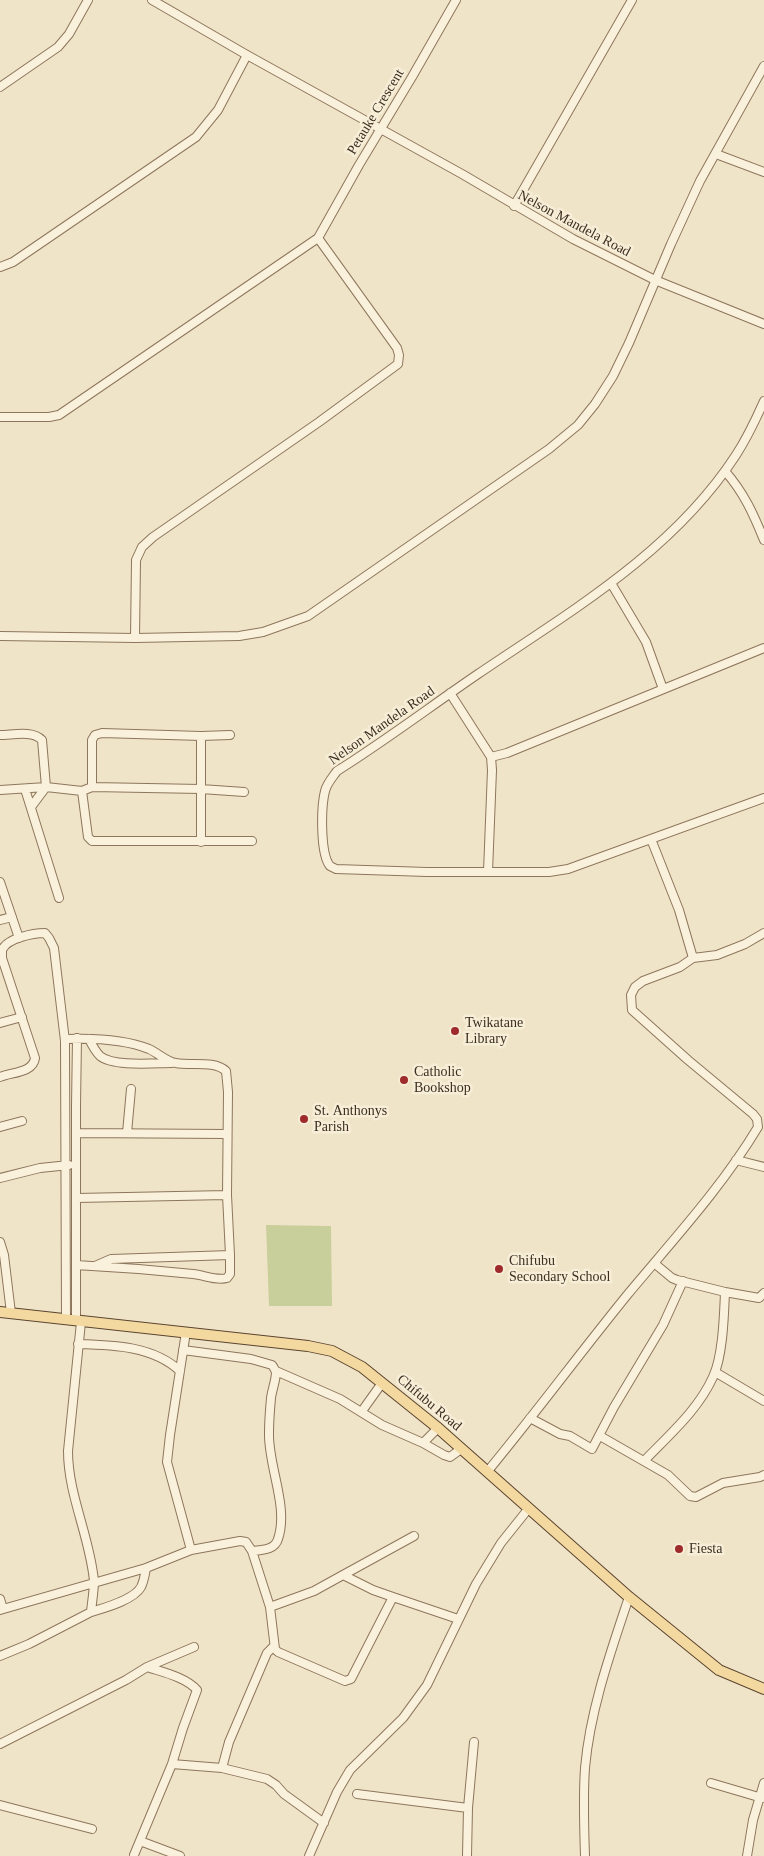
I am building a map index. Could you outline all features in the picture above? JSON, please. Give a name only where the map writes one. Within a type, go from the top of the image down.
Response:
[{"type":"main road","name":"Chifubu Road","points":[[0,1312],[308,1346],[332,1352],[362,1367],[438,1428],[629,1597],[719,1670],[764,1689]]},
{"type":"street","points":[[0,87],[58,47],[69,34],[88,0]]},
{"type":"street","name":"Nelson Mandela Road","points":[[152,0],[380,130],[462,174],[573,239],[655,280],[764,324]]},
{"type":"street","name":"Petauke Crescent","points":[[318,238],[456,0]]},
{"type":"street","points":[[514,206],[632,0]]},
{"type":"street","points":[[0,267],[13,262],[196,137],[218,110],[247,55]]},
{"type":"street","points":[[0,636],[135,638],[239,636],[263,632],[308,616],[549,449],[578,425],[613,376],[646,307],[655,280],[700,181],[764,66]]},
{"type":"street","points":[[716,154],[764,172]]},
{"type":"street","points":[[0,417],[48,417],[59,415],[318,238],[397,348],[399,355],[398,364],[320,422],[142,547],[136,560],[135,638]]},
{"type":"street","name":"Nelson Mandela Road","points":[[764,401],[737,453],[725,471],[674,529],[652,550],[612,583],[450,693],[329,780],[324,800],[324,854],[330,866],[336,868],[427,872],[549,872],[568,868],[764,798]]},
{"type":"street","points":[[725,471],[748,502],[764,540]]},
{"type":"street","points":[[612,583],[646,642],[663,689]]},
{"type":"street","points":[[491,757],[507,753],[764,648]]},
{"type":"street","points":[[450,693],[491,757],[488,872]]},
{"type":"street","points":[[92,787],[92,740],[95,735],[102,733],[230,735]]},
{"type":"street","points":[[0,735],[32,734],[37,735],[42,740],[46,787],[31,807]]},
{"type":"street","points":[[201,736],[202,842]]},
{"type":"street","points":[[0,790],[46,787],[82,791],[92,787],[201,789],[244,792]]},
{"type":"street","points":[[25,789],[59,898]]},
{"type":"street","points":[[82,791],[88,837],[92,841],[252,841]]},
{"type":"street","points":[[651,839],[680,910],[693,958]]},
{"type":"street","points":[[0,882],[20,938]]},
{"type":"street","points":[[0,920],[12,917]]},
{"type":"street","points":[[0,1077],[30,1068],[34,1064],[35,1058],[22,1017],[4,972],[2,950],[7,944],[29,934],[45,933],[54,948],[65,1041],[66,1226],[74,1321],[78,1344],[68,1465],[86,1538],[94,1582],[91,1612]]},
{"type":"street","points":[[487,1472],[574,1359],[690,1221],[736,1160],[758,1127],[757,1120],[632,1010],[632,995],[635,987],[643,981],[680,967],[693,958],[717,955],[745,944],[764,933]]},
{"type":"street","points":[[0,1023],[22,1017]]},
{"type":"street","points":[[65,1041],[77,1038],[135,1045],[174,1063]]},
{"type":"street","points":[[74,1321],[77,1038]]},
{"type":"street","points":[[76,1265],[196,1274],[222,1279],[227,1278],[230,1274],[227,1195],[228,1092],[226,1071],[218,1065],[109,1060],[102,1057],[89,1039]]},
{"type":"street","points":[[126,1134],[131,1089]]},
{"type":"street","points":[[66,1106],[76,1106]]},
{"type":"street","points":[[0,1127],[22,1121]]},
{"type":"street","points":[[76,1133],[227,1134]]},
{"type":"street","points":[[736,1160],[764,1166]]},
{"type":"street","points":[[0,1178],[40,1168],[76,1165]]},
{"type":"street","points":[[76,1198],[227,1195]]},
{"type":"street","points":[[66,1226],[76,1226]]},
{"type":"street","points":[[0,1242],[4,1256],[11,1313]]},
{"type":"street","points":[[95,1266],[111,1259],[230,1255]]},
{"type":"street","points":[[654,1263],[672,1278],[725,1292],[759,1298],[764,1294]]},
{"type":"street","points":[[530,1418],[560,1434],[570,1436],[592,1450],[614,1407],[663,1325],[683,1281]]},
{"type":"street","points":[[645,1460],[689,1414],[712,1379],[724,1323],[725,1292]]},
{"type":"street","points":[[186,1332],[167,1462],[191,1550]]},
{"type":"street","points":[[78,1344],[110,1345],[141,1350],[169,1361],[180,1371]]},
{"type":"street","points":[[183,1350],[251,1359],[272,1365],[276,1371],[340,1398],[382,1425],[423,1442],[444,1455],[450,1457],[461,1449]]},
{"type":"street","points":[[252,1551],[275,1545],[280,1530],[278,1485],[272,1469],[269,1433],[271,1398],[276,1371]]},
{"type":"street","points":[[715,1372],[764,1401]]},
{"type":"street","points":[[362,1412],[382,1383]]},
{"type":"street","points":[[423,1442],[438,1428]]},
{"type":"street","points":[[600,1436],[645,1460],[668,1475],[690,1496],[696,1497],[723,1483],[760,1478],[764,1474]]},
{"type":"street","points":[[309,1856],[337,1792],[350,1770],[403,1718],[427,1685],[476,1584],[501,1543],[530,1508]]},
{"type":"street","points":[[270,1607],[314,1591],[414,1536]]},
{"type":"street","points":[[0,1599],[2,1610],[146,1568],[191,1550],[240,1540],[246,1542],[252,1551],[270,1607],[274,1646],[278,1652],[327,1674],[348,1681],[360,1665],[393,1597]]},
{"type":"street","points":[[0,1656],[91,1612],[122,1601],[138,1591],[146,1568]]},
{"type":"street","points":[[343,1575],[373,1590],[458,1619]]},
{"type":"street","points":[[586,1856],[585,1768],[592,1725],[610,1653],[629,1597]]},
{"type":"street","points":[[222,1768],[230,1742],[266,1653],[274,1646]]},
{"type":"street","points":[[0,1744],[126,1680],[138,1671],[194,1647]]},
{"type":"street","points":[[134,1855],[172,1764],[197,1690],[194,1686],[173,1676],[147,1667]]},
{"type":"street","points":[[467,1856],[468,1808],[474,1742]]},
{"type":"street","points":[[172,1764],[222,1768],[267,1779],[324,1823]]},
{"type":"street","points":[[711,1783],[762,1798]]},
{"type":"street","points":[[747,1856],[753,1820],[762,1798],[764,1784]]},
{"type":"street","points":[[357,1794],[468,1808]]},
{"type":"street","points":[[0,1805],[92,1828]]},
{"type":"street","points":[[140,1841],[180,1856]]},
{"type":"green space","points":[[266,1225],[331,1226],[332,1306],[269,1306]]},
{"type":"place","name":"Twikatane Library","points":[[455,1031]]},
{"type":"place","name":"Catholic Bookshop","points":[[404,1080]]},
{"type":"place","name":"St. Anthonys Parish","points":[[304,1119]]},
{"type":"place","name":"Chifubu Secondary School","points":[[499,1269]]},
{"type":"place","name":"Fiesta","points":[[679,1549]]}]
